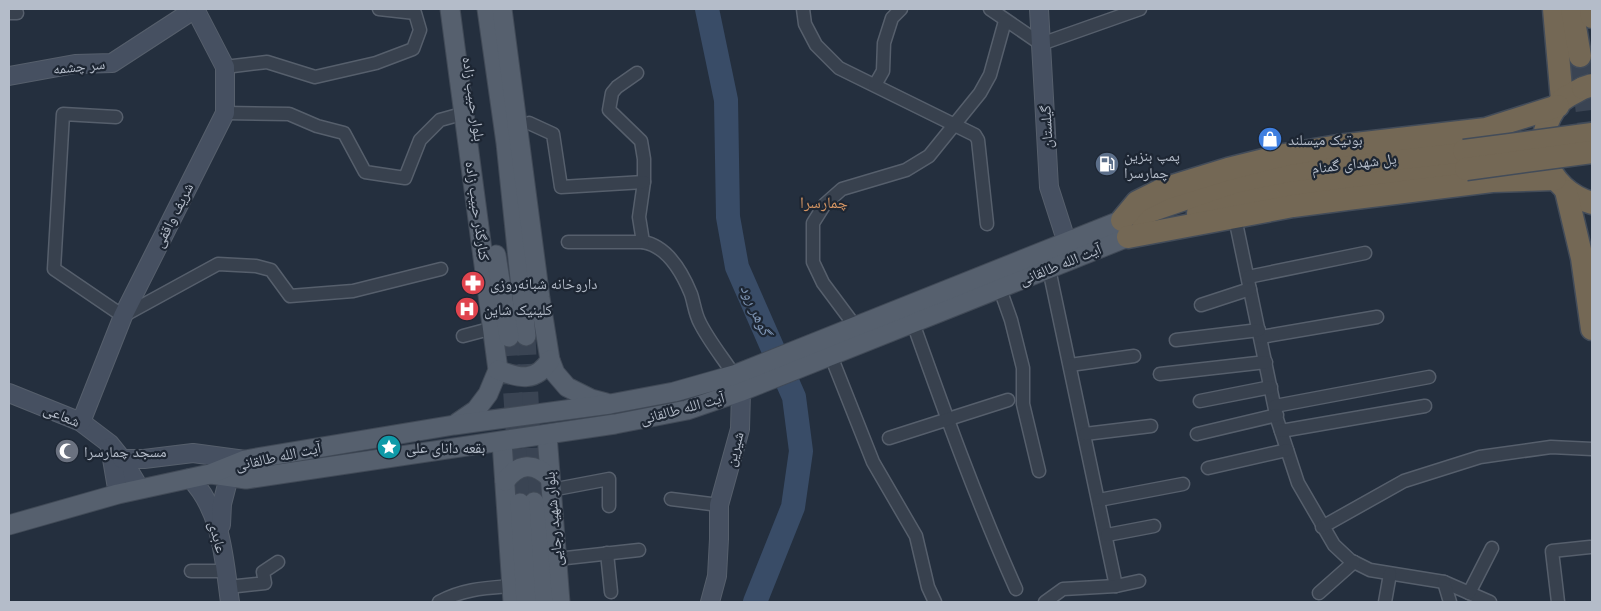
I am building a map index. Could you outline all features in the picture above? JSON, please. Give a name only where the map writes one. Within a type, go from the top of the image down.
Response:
[{"type":"highway","points":[[1554,9],[1560,103],[1549,119],[1544,134],[1544,150],[1548,166],[1560,185],[1582,258],[1592,329]]},
{"type":"highway","points":[[1572,9],[1580,56]]},
{"type":"highway","points":[[1591,9],[1592,17]]},
{"type":"highway","points":[[1588,86],[1560,103],[1486,129],[1338,146],[1275,157],[1228,169],[1163,189],[1137,202],[1125,228],[1235,218],[1311,204],[1492,181],[1560,185],[1580,199],[1592,203]]},
{"type":"highway","points":[[1486,129],[1492,181]]},
{"type":"highway","name":"پل شهدای گمنام","points":[[1125,228],[1234,182],[1287,171],[1592,134]]},
{"type":"highway","name":"پل شهدای گمنام","points":[[1125,228],[1290,189],[1592,152]]},
{"type":"main road","name":"کنارگذر حبیب زاده","points":[[450,9],[465,113],[509,334],[498,370],[488,394],[476,410],[454,425]]},
{"type":"main road","name":"بلوار حبیب زاده","points":[[462,9],[509,334]]},
{"type":"main road","name":"بلوار حبیب زاده","points":[[487,9],[506,143],[509,334]]},
{"type":"main road","points":[[502,9],[540,298],[550,360],[555,373],[567,387],[591,399],[610,404]]},
{"type":"main road","name":"آیت الله طالقانی","points":[[828,350],[855,326],[1067,243],[1125,228]]},
{"type":"main road","name":"آیت الله طالقانی","points":[[210,474],[246,479],[547,435],[687,410],[738,385],[828,350],[913,323],[1050,269],[1125,228]]},
{"type":"main road","points":[[498,370],[514,376],[526,377],[537,374],[546,367],[550,360]]},
{"type":"main road","name":"آیت الله طالقانی","points":[[9,525],[118,494],[210,474],[245,460],[454,425],[610,404],[674,392],[738,385]]},
{"type":"main road","name":"بلوار شهید رجایی","points":[[547,435],[560,602]]},
{"type":"main road","points":[[345,442],[349,464]]},
{"type":"main road","points":[[502,442],[512,594]]},
{"type":"main road","points":[[505,481],[512,472],[519,468],[528,467],[542,470],[551,484]]},
{"type":"main road","name":"بلوار شهید رجایی","points":[[526,602],[527,503],[543,602]]},
{"type":"street","name":"شریف واقفی","points":[[81,422],[123,316],[225,113],[225,67],[195,9]]},
{"type":"street","name":"سر چشمه","points":[[9,76],[75,64],[112,63],[195,9]]},
{"type":"street","points":[[225,67],[267,62],[315,77],[376,63],[413,49],[420,30],[415,13],[379,9]]},
{"type":"street","points":[[803,9],[805,24],[816,45],[839,68],[975,135],[978,140],[987,224]]},
{"type":"street","points":[[875,85],[883,71],[884,43],[892,18],[901,9]]},
{"type":"street","points":[[990,9],[1041,44],[1140,9]]},
{"type":"street","name":"گیلستان","points":[[1039,9],[1050,187],[1067,243]]},
{"type":"street","points":[[855,326],[823,283],[813,262],[813,223],[825,204],[842,189],[906,170],[929,156],[980,93],[990,75],[1005,21]]},
{"type":"street","points":[[637,73],[617,87],[612,93],[609,110],[641,141],[644,159],[644,182],[640,217],[643,242]]},
{"type":"street","points":[[225,113],[289,114],[317,126],[344,133],[365,172],[405,178],[420,140],[440,120],[465,113]]},
{"type":"street","points":[[116,117],[63,114],[54,269],[123,316],[218,264],[256,266],[271,270],[290,296],[353,291],[441,269]]},
{"type":"street","points":[[529,123],[553,134],[561,187],[644,182]]},
{"type":"street","points":[[1235,218],[1281,431],[1298,483],[1322,527],[1334,545],[1354,562],[1370,570],[1444,582],[1490,602]]},
{"type":"street","points":[[568,242],[652,243],[669,256],[678,268],[690,293],[699,322],[738,385]]},
{"type":"street","points":[[1201,306],[1249,283],[1365,253]]},
{"type":"street","points":[[1050,269],[1107,535],[1116,586]]},
{"type":"street","points":[[1000,289],[1011,320],[1023,368],[1023,404],[1039,471]]},
{"type":"street","points":[[1176,340],[1260,333],[1377,317]]},
{"type":"street","points":[[913,323],[989,528],[1016,589]]},
{"type":"street","points":[[463,336],[509,334]]},
{"type":"street","points":[[828,350],[873,462],[916,536],[928,587],[935,602]]},
{"type":"street","points":[[1070,365],[1134,356]]},
{"type":"street","points":[[1160,374],[1266,362]]},
{"type":"street","points":[[1197,434],[1276,411],[1429,377]]},
{"type":"street","name":"شیرین","points":[[710,602],[717,576],[719,505],[740,429],[738,385]]},
{"type":"street","points":[[1200,401],[1271,387]]},
{"type":"street","name":"شعاعی","points":[[9,393],[81,422],[110,444],[122,459],[140,489]]},
{"type":"street","points":[[889,438],[1008,400]]},
{"type":"street","points":[[1281,431],[1424,406]]},
{"type":"street","points":[[1085,434],[1151,426]]},
{"type":"street","points":[[110,444],[118,494]]},
{"type":"street","points":[[1322,527],[1404,481],[1480,457],[1551,447],[1592,449]]},
{"type":"street","points":[[1208,468],[1287,450]]},
{"type":"street","points":[[122,459],[144,459],[193,453],[245,460]]},
{"type":"street","points":[[221,543],[222,504],[229,477]]},
{"type":"street","name":"عابدی","points":[[190,478],[200,489],[211,508],[221,543],[228,587]]},
{"type":"street","points":[[551,484],[609,479],[610,506]]},
{"type":"street","points":[[1099,500],[1183,484]]},
{"type":"street","points":[[671,499],[719,505]]},
{"type":"street","points":[[1107,535],[1154,526]]},
{"type":"street","points":[[1558,602],[1552,552],[1590,547]]},
{"type":"street","points":[[1469,593],[1492,548]]},
{"type":"street","points":[[557,559],[639,550]]},
{"type":"street","points":[[607,553],[611,592]]},
{"type":"street","points":[[191,571],[228,587],[265,583],[263,572],[278,562]]},
{"type":"street","points":[[1319,593],[1354,562]]},
{"type":"street","points":[[1385,602],[1390,574]]},
{"type":"street","points":[[1045,602],[1063,589],[1116,586],[1139,580]]},
{"type":"street","points":[[1444,582],[1450,602]]},
{"type":"street","points":[[439,602],[452,595],[480,588],[512,594]]},
{"type":"waterway","name":"گوهر رود","points":[[707,9],[726,100],[728,217],[737,267],[794,397],[801,451],[793,507],[755,602]]},
{"type":"tunnel","points":[[1580,56],[1592,154]]},
{"type":"tunnel","points":[[526,336],[534,502]]},
{"type":"tunnel","points":[[509,337],[520,503]]},
{"type":"place","name":"بوتیک میسلند","points":[[1270,139]]},
{"type":"place","name":"پمپ بنزین چمارسرا","points":[[1107,164]]},
{"type":"place","name":"داروخانه شبانه‌روزی","points":[[473,283]]},
{"type":"place","name":"کلینیک شاین","points":[[467,309]]},
{"type":"place","name":"بقعه دانای علی","points":[[389,447]]},
{"type":"place","name":"مسجد چمارسرا","points":[[67,451]]},
{"type":"district","name":"چمارسرا","points":[[824,202]]}]
